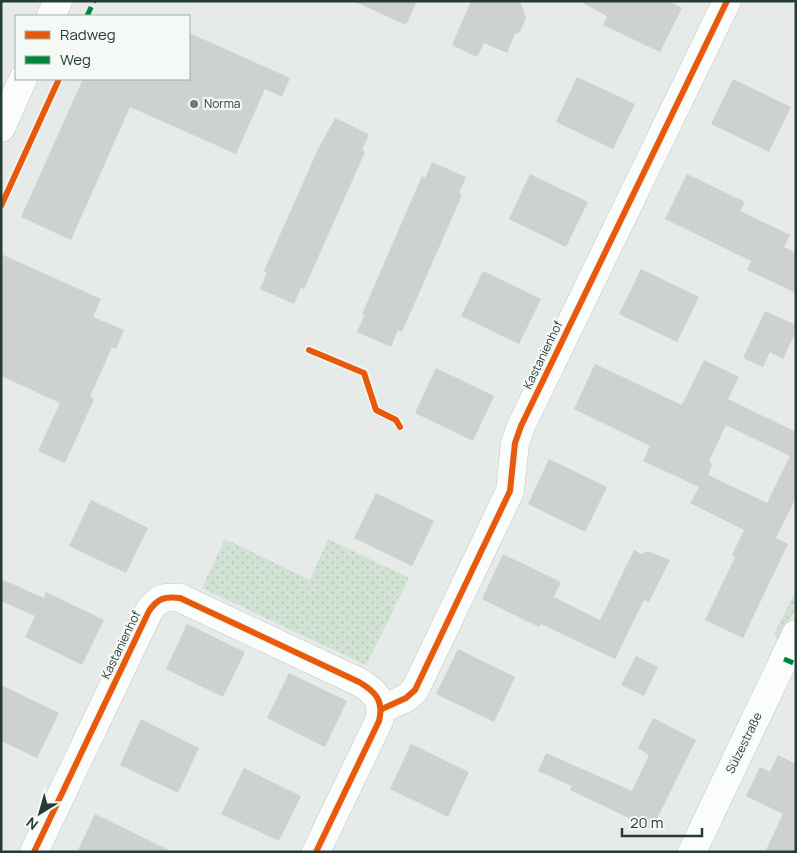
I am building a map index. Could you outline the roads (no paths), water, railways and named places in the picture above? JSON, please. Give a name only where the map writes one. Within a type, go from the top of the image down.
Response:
[{"type":"street","points":[[51,15],[58,1]]},
{"type":"street","name":"Kastanienhof","points":[[34,852],[149,611],[155,602],[166,596],[180,598],[359,682],[371,690],[382,709],[406,698],[416,690],[510,491],[515,442],[521,426],[726,1]]},
{"type":"street","points":[[1,128],[23,80]]},
{"type":"street","name":"Sülzestraße","points":[[692,852],[790,662],[796,634]]},
{"type":"street","points":[[316,852],[379,721],[382,709]]},
{"type":"place","name":"Norma","points":[[194,104]]}]
